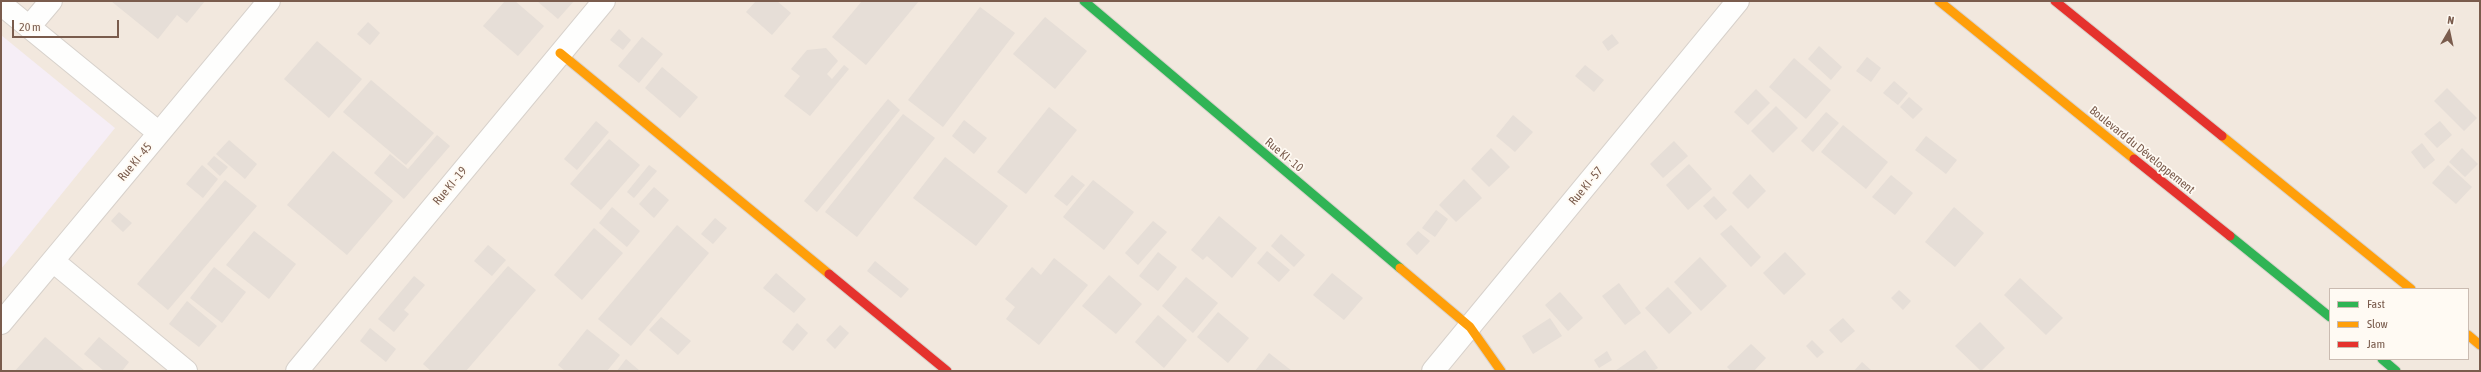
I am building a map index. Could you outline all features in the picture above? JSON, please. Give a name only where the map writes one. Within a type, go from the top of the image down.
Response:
[{"type":"main road","name":"Rue KI - 10","points":[[1084,1],[1470,326],[1500,371]]},
{"type":"main road","name":"Boulevard du Développement","points":[[1940,1],[2329,316]]},
{"type":"main road","points":[[2055,1],[2410,288]]},
{"type":"main road","points":[[560,54],[947,371]]},
{"type":"main road","points":[[2469,336],[2480,344]]},
{"type":"main road","points":[[2383,360],[2396,371]]},
{"type":"street","points":[[30,27],[51,1]]},
{"type":"street","name":"Rue KI - 45","points":[[1,323],[269,1]]},
{"type":"street","name":"Rue KI - 19","points":[[297,371],[604,1]]},
{"type":"street","name":"Rue KI - 57","points":[[1433,371],[1738,1]]},
{"type":"street","points":[[1,4],[159,133]]},
{"type":"street","points":[[53,261],[186,371]]},
{"type":"shaded area","points":[[1,1],[2480,1],[2480,371],[1,371]]},
{"type":"shaded area","points":[[1,35],[115,128],[1,269]]},
{"type":"building","points":[[111,1],[205,1],[187,23],[177,15],[158,39]]},
{"type":"building","points":[[505,1],[515,1],[544,26],[518,56],[483,26]]},
{"type":"building","points":[[537,1],[574,1],[558,19]]},
{"type":"building","points":[[756,1],[777,1],[791,13],[772,35],[746,12]]},
{"type":"building","points":[[862,1],[919,1],[866,65],[832,37]]},
{"type":"building","points":[[980,7],[1015,33],[943,127],[908,100]]},
{"type":"building","points":[[1045,17],[1087,51],[1055,89],[1013,54]]},
{"type":"building","points":[[368,22],[380,33],[370,45],[357,34]]},
{"type":"building","points":[[619,29],[631,40],[623,50],[610,40]]},
{"type":"building","points":[[1612,34],[1619,43],[1608,51],[1602,42]]},
{"type":"building","points":[[642,37],[663,54],[639,83],[618,66]]},
{"type":"building","points":[[317,41],[362,79],[329,118],[284,79]]},
{"type":"building","points":[[1819,46],[1842,67],[1831,80],[1808,59]]},
{"type":"building","points":[[826,48],[838,61],[827,74],[832,79],[844,65],[849,69],[810,116],[784,96],[800,76],[791,69],[807,50]]},
{"type":"building","points":[[1867,57],[1881,68],[1871,82],[1856,71]]},
{"type":"building","points":[[1794,58],[1831,90],[1806,119],[1769,87]]},
{"type":"building","points":[[1585,65],[1604,80],[1594,92],[1575,76]]},
{"type":"building","points":[[662,67],[698,97],[680,118],[645,88]]},
{"type":"building","points":[[371,80],[434,133],[406,165],[343,112]]},
{"type":"building","points":[[1894,81],[1908,93],[1898,105],[1883,93]]},
{"type":"building","points":[[2447,88],[2477,118],[2464,131],[2434,101]]},
{"type":"building","points":[[1756,89],[1770,103],[1748,125],[1734,112]]},
{"type":"building","points":[[1909,97],[1923,109],[1913,119],[1900,107]]},
{"type":"building","points":[[888,99],[900,110],[817,212],[804,201]]},
{"type":"building","points":[[1776,106],[1798,128],[1773,153],[1751,131]]},
{"type":"building","points":[[1049,107],[1077,130],[1026,194],[997,172]]},
{"type":"building","points":[[1826,112],[1839,123],[1813,152],[1801,141]]},
{"type":"building","points":[[903,114],[935,138],[857,237],[825,212]]},
{"type":"building","points":[[1513,115],[1533,132],[1515,152],[1496,136]]},
{"type":"building","points":[[964,120],[987,138],[974,154],[952,136]]},
{"type":"building","points":[[596,121],[609,132],[577,170],[564,159]]},
{"type":"building","points":[[2440,121],[2452,135],[2437,148],[2424,134]]},
{"type":"building","points":[[1843,125],[1888,162],[1866,189],[1821,152]]},
{"type":"building","points":[[437,135],[450,146],[404,199],[374,173],[390,154],[408,169]]},
{"type":"building","points":[[1926,136],[1957,160],[1946,174],[1915,150]]},
{"type":"building","points":[[609,139],[640,165],[601,210],[570,184]]},
{"type":"building","points":[[229,140],[257,164],[245,179],[216,154]]},
{"type":"building","points":[[1674,141],[1688,156],[1663,178],[1650,164]]},
{"type":"building","points":[[2422,143],[2435,160],[2424,169],[2411,152]]},
{"type":"building","points":[[1491,148],[1510,167],[1489,187],[1471,169]]},
{"type":"building","points":[[2462,148],[2478,164],[2465,177],[2449,162]]},
{"type":"building","points":[[333,151],[393,201],[347,255],[287,205]]},
{"type":"building","points":[[214,156],[228,167],[220,176],[207,164]]},
{"type":"building","points":[[945,157],[1008,206],[976,246],[913,198]]},
{"type":"building","points":[[1689,164],[1712,189],[1688,210],[1666,185]]},
{"type":"building","points":[[202,165],[218,179],[203,198],[186,184]]},
{"type":"building","points":[[649,165],[657,171],[634,198],[627,192]]},
{"type":"building","points":[[2448,165],[2472,187],[2456,204],[2432,183]]},
{"type":"building","points":[[1750,174],[1766,191],[1748,209],[1732,193]]},
{"type":"building","points":[[1072,175],[1085,185],[1067,206],[1054,196]]},
{"type":"building","points":[[1891,175],[1913,193],[1895,215],[1872,197]]},
{"type":"building","points":[[1464,179],[1482,198],[1456,222],[1439,205]]},
{"type":"building","points":[[225,180],[257,206],[168,310],[137,284]]},
{"type":"building","points":[[1093,180],[1134,212],[1104,250],[1063,217]]},
{"type":"building","points":[[654,187],[669,200],[654,218],[639,204]]},
{"type":"building","points":[[1714,196],[1727,210],[1716,220],[1703,206]]},
{"type":"building","points":[[612,207],[640,231],[627,247],[599,223]]},
{"type":"building","points":[[1954,207],[1984,233],[1955,267],[1925,242]]},
{"type":"building","points":[[1436,210],[1448,219],[1435,237],[1422,228]]},
{"type":"building","points":[[119,212],[132,223],[123,232],[111,221]]},
{"type":"building","points":[[1219,216],[1257,248],[1232,278],[1207,256],[1203,260],[1191,250]]},
{"type":"building","points":[[715,218],[727,228],[713,244],[701,234]]},
{"type":"building","points":[[1153,221],[1167,232],[1138,265],[1125,253]]},
{"type":"building","points":[[677,225],[709,253],[631,346],[598,319]]},
{"type":"building","points":[[1731,225],[1761,257],[1751,267],[1720,234]]},
{"type":"building","points":[[594,228],[623,253],[582,300],[554,275]]},
{"type":"building","points":[[254,231],[296,264],[269,299],[226,265]]},
{"type":"building","points":[[1418,231],[1430,241],[1417,255],[1406,244]]},
{"type":"building","points":[[1281,234],[1305,255],[1294,267],[1271,246]]},
{"type":"building","points":[[488,245],[506,260],[492,276],[474,261]]},
{"type":"building","points":[[1267,251],[1290,270],[1279,282],[1257,263]]},
{"type":"building","points":[[1158,252],[1177,267],[1158,291],[1139,276]]},
{"type":"building","points":[[1785,252],[1806,274],[1784,295],[1763,273]]},
{"type":"building","points":[[1700,257],[1727,286],[1701,311],[1674,282]]},
{"type":"building","points":[[1054,258],[1088,285],[1039,345],[1006,319],[1015,307],[1005,299],[1032,267],[1041,275]]},
{"type":"building","points":[[875,261],[909,289],[901,298],[867,271]]},
{"type":"building","points":[[508,266],[536,290],[466,371],[431,371],[423,364]]},
{"type":"building","points":[[214,267],[246,292],[222,323],[190,298]]},
{"type":"building","points":[[776,273],[806,299],[794,313],[763,288]]},
{"type":"building","points":[[1332,273],[1363,298],[1344,320],[1313,295]]},
{"type":"building","points":[[1109,275],[1142,304],[1116,334],[1082,306]]},
{"type":"building","points":[[414,276],[425,285],[404,310],[409,314],[394,332],[378,319]]},
{"type":"building","points":[[1186,277],[1218,303],[1193,333],[1162,306]]},
{"type":"building","points":[[2020,278],[2063,318],[2046,335],[2004,295]]},
{"type":"building","points":[[1619,283],[1641,313],[1625,325],[1602,296]]},
{"type":"building","points":[[1668,287],[1692,313],[1669,334],[1645,308]]},
{"type":"building","points":[[1899,290],[1911,301],[1903,310],[1891,298]]},
{"type":"building","points":[[1560,292],[1583,318],[1568,331],[1545,305]]},
{"type":"building","points":[[187,301],[217,326],[199,347],[169,324]]},
{"type":"building","points":[[1218,312],[1249,338],[1228,363],[1197,337]]},
{"type":"building","points":[[1158,315],[1187,340],[1164,368],[1135,342]]},
{"type":"building","points":[[661,317],[691,341],[678,355],[649,330]]},
{"type":"building","points":[[1550,318],[1562,336],[1533,354],[1522,336]]},
{"type":"building","points":[[1843,318],[1855,331],[1841,343],[1829,330]]},
{"type":"building","points":[[1980,322],[2005,348],[1981,371],[1955,346]]},
{"type":"building","points":[[797,323],[808,333],[793,351],[782,342]]},
{"type":"building","points":[[840,325],[849,333],[835,349],[826,340]]},
{"type":"building","points":[[370,328],[396,349],[386,362],[360,341]]},
{"type":"building","points":[[587,329],[620,355],[607,371],[565,371],[558,365]]},
{"type":"building","points":[[45,337],[85,371],[15,371]]},
{"type":"building","points":[[99,337],[129,362],[122,371],[104,371],[84,354]]},
{"type":"building","points":[[1812,340],[1824,352],[1817,358],[1806,346]]},
{"type":"building","points":[[1751,344],[1766,358],[1754,371],[1731,371],[1727,367]]},
{"type":"building","points":[[1645,350],[1658,368],[1653,371],[1615,371]]},
{"type":"building","points":[[1607,351],[1612,360],[1599,368],[1594,360]]},
{"type":"building","points":[[1269,353],[1292,371],[1255,371]]},
{"type":"building","points":[[626,359],[640,371],[617,371]]},
{"type":"building","points":[[1862,362],[1872,371],[1854,371]]},
{"type":"traffic: fast","points":[[1084,1],[1400,268]]},
{"type":"traffic: fast","points":[[2230,236],[2329,316]]},
{"type":"traffic: fast","points":[[2383,360],[2396,371]]},
{"type":"traffic: slow","points":[[1939,1],[2134,159]]},
{"type":"traffic: slow","points":[[560,53],[829,274]]},
{"type":"traffic: slow","points":[[2222,136],[2410,288]]},
{"type":"traffic: slow","points":[[1400,268],[1470,327],[1501,371]]},
{"type":"traffic: slow","points":[[2469,336],[2480,345]]},
{"type":"traffic: jam","points":[[2055,1],[2222,136]]},
{"type":"traffic: jam","points":[[2134,159],[2230,236]]},
{"type":"traffic: jam","points":[[829,274],[947,371]]}]
